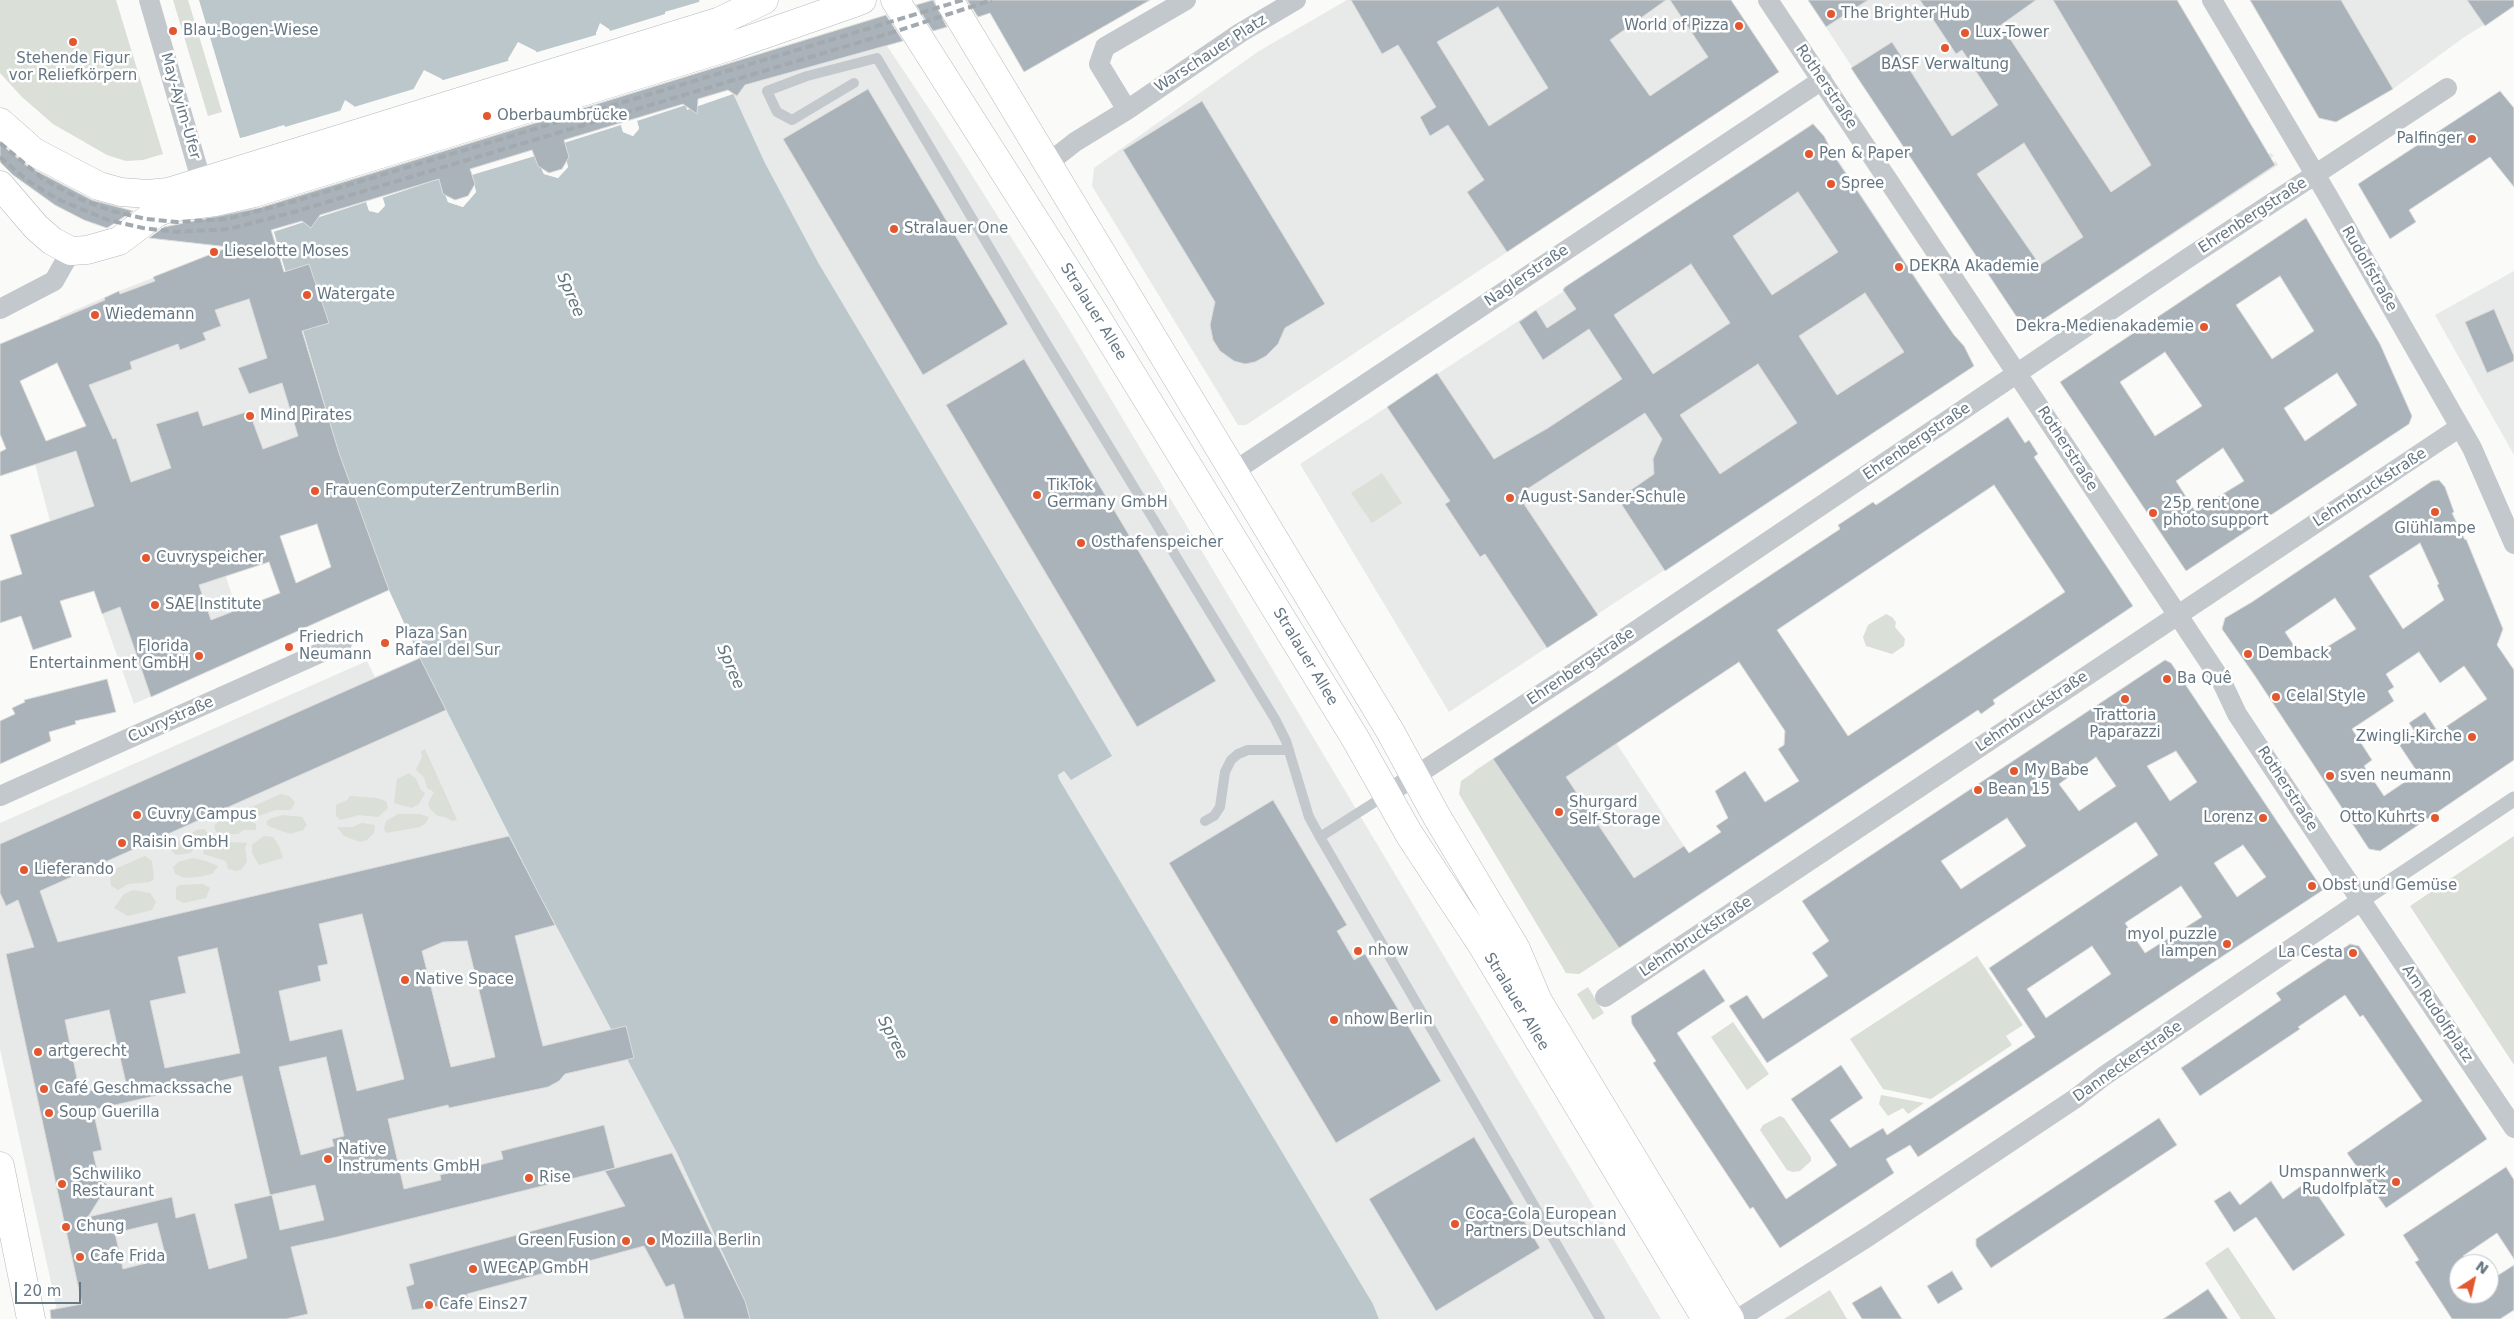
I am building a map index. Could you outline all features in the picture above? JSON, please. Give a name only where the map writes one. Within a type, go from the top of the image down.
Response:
[{"type":"main road","points":[[251,180],[720,21],[764,0]]},
{"type":"main road","name":"Stralauer Allee","points":[[895,0],[1091,308],[1355,738],[1409,834],[1482,945],[1706,1319]]},
{"type":"main road","name":"Stralauer Allee","points":[[949,0],[1416,776],[1437,817],[1516,949],[1538,1001],[1730,1319]]},
{"type":"main road","points":[[0,185],[36,227],[52,241],[71,251],[87,250],[119,241],[156,213],[208,192],[728,47],[858,1]]},
{"type":"main road","points":[[0,122],[34,152],[99,186],[121,192],[148,194],[208,192]]},
{"type":"main road","points":[[0,1166],[33,1318]]},
{"type":"street","name":"May-Ayim-Ufer","points":[[149,0],[208,192]]},
{"type":"street","points":[[1127,110],[1099,64],[1105,47],[1186,0]]},
{"type":"street","name":"Warschauer Platz","points":[[1047,164],[1075,142],[1127,110],[1240,32],[1296,0]]},
{"type":"street","name":"Rotherstraße","points":[[1768,0],[2221,680],[2237,714],[2360,900]]},
{"type":"street","name":"Rudolfstraße","points":[[2212,0],[2316,175],[2472,448],[2514,544]]},
{"type":"street","name":"Naglerstraße","points":[[1233,472],[1822,80]]},
{"type":"street","name":"Ehrenbergstraße","points":[[1386,795],[1580,669],[2017,374],[2447,88]]},
{"type":"street","points":[[0,309],[54,281],[71,251]]},
{"type":"street","name":"Lehmbruckstraße","points":[[1605,997],[2460,427]]},
{"type":"street","name":"Cuvrystraße","points":[[0,796],[342,643]]},
{"type":"street","name":"Danneckerstraße","points":[[1738,1319],[1869,1236],[2076,1098],[2104,1076],[2360,900],[2514,799]]},
{"type":"street","name":"Am Rudolfplatz","points":[[2360,900],[2514,1128]]},
{"type":"lane","points":[[854,83],[792,120],[777,112],[767,91],[807,76],[877,58],[1043,338],[1275,719],[1289,750],[1309,816],[1320,837],[1600,1319]]},
{"type":"lane","points":[[1205,821],[1214,816],[1220,807],[1225,772],[1231,760],[1238,754],[1248,750],[1289,750]]},
{"type":"lane","points":[[1320,837],[1386,795]]},
{"type":"shaded area","points":[[0,0],[116,0],[163,154],[143,160],[126,161],[107,155],[53,124],[22,97],[0,73]]},
{"type":"shaded area","points":[[173,0],[188,0],[222,112],[208,116]]},
{"type":"shaded area","points":[[1347,0],[1731,0],[1779,72],[1246,425],[1238,425],[1092,186],[1094,168],[1259,51]]},
{"type":"shaded area","points":[[1808,0],[2177,0],[2268,154],[2271,153],[2274,156],[2271,158],[2278,165],[2026,331]]},
{"type":"shaded area","points":[[2250,0],[2514,0],[2514,6],[2463,38],[2393,89],[2336,122],[2319,118]]},
{"type":"shaded area","points":[[887,46],[940,125],[1066,324],[1661,1319],[1379,1319],[1373,1304],[1059,779],[1058,775],[1064,771],[1071,780],[819,264],[765,163],[731,89]]},
{"type":"shaded area","points":[[1813,123],[1824,136],[1953,334],[1964,346],[1974,366],[1449,712],[1300,464],[1564,291]]},
{"type":"shaded area","points":[[272,232],[339,453],[205,515],[237,610],[255,650],[134,704],[68,516],[50,521],[35,464],[113,439],[59,317],[119,291]]},
{"type":"shaded area","points":[[2514,271],[2514,455],[2435,315]]},
{"type":"shaded area","points":[[1382,473],[1402,503],[1372,523],[1351,493]]},
{"type":"shaded area","points":[[1886,614],[1896,622],[1895,627],[1905,639],[1904,646],[1892,654],[1866,646],[1863,637],[1868,625]]},
{"type":"shaded area","points":[[420,658],[537,890],[677,1153],[745,1301],[750,1319],[59,1319],[0,1049],[0,823],[367,661],[375,677]]},
{"type":"shaded area","points":[[1586,697],[1711,887],[1579,974],[1566,973],[1474,771]]},
{"type":"shaded area","points":[[425,749],[457,820],[452,821],[438,816],[430,809],[428,803],[434,792],[427,788],[424,777],[416,770],[422,757],[421,751]]},
{"type":"shaded area","points":[[1493,759],[1619,948],[1579,974],[1566,973],[1459,794],[1461,781]]},
{"type":"shaded area","points":[[409,773],[416,779],[421,790],[425,793],[419,804],[412,808],[394,803],[397,779]]},
{"type":"shaded area","points":[[281,794],[289,796],[295,802],[291,810],[275,810],[259,816],[246,814],[247,809]]},
{"type":"shaded area","points":[[350,796],[377,798],[386,801],[388,808],[378,817],[359,815],[340,820],[336,816],[336,805],[347,800]]},
{"type":"shaded area","points":[[398,814],[419,814],[429,817],[426,823],[420,827],[386,833],[384,828],[386,821]]},
{"type":"shaded area","points":[[283,815],[302,817],[307,825],[303,830],[290,834],[268,826],[266,822],[269,819]]},
{"type":"shaded area","points":[[230,816],[240,816],[249,820],[256,824],[256,830],[243,830],[239,834],[222,835],[216,832],[214,826],[220,820]]},
{"type":"shaded area","points":[[362,823],[375,825],[374,833],[367,840],[360,842],[344,836],[337,827],[352,827]]},
{"type":"shaded area","points":[[204,829],[210,835],[206,842],[196,847],[190,853],[176,855],[171,850],[175,843],[197,830]]},
{"type":"shaded area","points":[[264,836],[273,837],[279,846],[283,858],[259,865],[252,853],[252,845]]},
{"type":"shaded area","points":[[2514,836],[2514,1065],[2410,906]]},
{"type":"shaded area","points":[[217,841],[247,843],[245,847],[247,861],[242,869],[237,871],[228,869],[226,861],[203,854],[204,849]]},
{"type":"shaded area","points":[[145,856],[152,861],[154,879],[150,882],[128,884],[118,890],[111,886],[110,879],[115,869]]},
{"type":"shaded area","points":[[193,858],[218,866],[212,874],[198,877],[185,878],[175,874],[173,867],[178,862]]},
{"type":"shaded area","points":[[203,884],[210,888],[206,898],[184,903],[176,899],[176,888],[179,885]]},
{"type":"shaded area","points":[[133,890],[150,893],[156,902],[152,910],[128,916],[114,908],[124,894]]},
{"type":"shaded area","points":[[1977,956],[2023,1025],[2006,1036],[2012,1045],[1931,1099],[1883,1089],[1850,1039]]},
{"type":"shaded area","points":[[1588,987],[1604,1013],[1593,1020],[1577,994]]},
{"type":"shaded area","points":[[1733,1022],[1769,1074],[1747,1090],[1711,1037]]},
{"type":"shaded area","points":[[1881,1095],[1924,1103],[1908,1114],[1903,1108],[1888,1116],[1879,1104]]},
{"type":"shaded area","points":[[1780,1116],[1784,1118],[1811,1157],[1811,1161],[1800,1171],[1793,1172],[1787,1170],[1760,1130],[1763,1125]]},
{"type":"shaded area","points":[[2228,1247],[2276,1319],[2241,1319],[2205,1263]]},
{"type":"shaded area","points":[[1830,1290],[1847,1319],[1784,1319]]},
{"type":"water","points":[[199,0],[699,0],[731,89],[765,163],[819,264],[1112,756],[1071,780],[1064,771],[1058,775],[1059,779],[1373,1304],[1379,1319],[750,1319],[745,1301],[677,1153],[537,890],[420,658],[389,590],[339,453],[246,137],[240,138]],"holes":[[[672,10],[696,107],[686,105],[665,12]],[[600,23],[609,29],[639,128],[633,136],[623,132],[596,33]],[[518,42],[536,51],[563,143],[568,167],[558,178],[544,174],[535,155],[508,59]],[[424,70],[442,79],[476,192],[463,207],[448,202],[413,90]],[[345,100],[354,106],[385,205],[378,213],[369,210],[341,109]],[[284,126],[314,219],[307,221],[277,127]]]},
{"type":"pier","name":"Oberbaumbrücke","points":[[702,1],[736,93],[687,110],[686,105],[637,121],[639,129],[633,136],[623,132],[621,125],[564,143],[569,158],[565,160],[568,167],[558,178],[544,174],[535,156],[472,175],[476,192],[463,207],[448,202],[439,179],[382,198],[385,206],[378,213],[369,211],[366,202],[270,233],[243,140],[238,139],[284,125],[285,127],[344,108],[368,202],[371,208],[377,210],[382,205],[350,106],[354,107],[417,88],[450,200],[462,204],[473,192],[440,81],[511,60],[537,155],[546,172],[557,175],[565,166],[561,143],[534,53],[596,35],[596,32],[599,32],[626,131],[632,133],[636,128],[605,30],[609,29],[610,31],[665,14],[665,12]],"holes":[[[668,13],[670,13],[694,105],[689,107]]]},
{"type":"building","points":[[933,0],[947,27],[933,31],[916,5]]},
{"type":"building","points":[[967,0],[1150,0],[1024,72],[990,13],[978,17]]},
{"type":"building","points":[[1351,0],[1666,0],[1610,40],[1650,96],[1708,57],[1670,0],[1731,0],[1779,72],[1507,252],[1467,192],[1484,180],[1448,125],[1430,136],[1420,117],[1436,107],[1398,45],[1382,54]],"holes":[[[1498,7],[1548,88],[1489,126],[1437,42]]]},
{"type":"building","name":"The Brighter Hub","points":[[1808,0],[1868,0],[1826,27]]},
{"type":"building","points":[[1920,0],[2036,0],[2001,25],[2111,192],[2151,165],[2053,0],[2177,0],[2275,165],[2026,331],[1851,68],[1892,42],[1952,136],[1998,105],[1962,50],[1956,54]],"holes":[[[2024,143],[2083,237],[2040,265],[1977,174]]]},
{"type":"building","points":[[2250,0],[2341,0],[2393,89],[2336,122],[2319,118]]},
{"type":"building","points":[[2467,0],[2514,0],[2514,6],[2485,26]]},
{"type":"building","points":[[886,15],[903,41],[745,85],[737,96],[728,90],[698,99],[697,114],[683,104],[564,140],[569,157],[562,169],[549,173],[538,166],[532,150],[470,169],[475,184],[468,196],[455,200],[443,194],[439,179],[320,215],[311,228],[302,221],[271,230],[284,272],[309,264],[329,323],[302,331],[339,453],[389,590],[151,697],[120,607],[102,614],[94,591],[60,601],[72,637],[33,650],[21,616],[0,623],[0,581],[22,574],[10,535],[94,506],[76,451],[0,476],[0,452],[6,449],[0,434],[0,344],[105,300],[104,298],[119,291],[120,294],[155,281],[153,277],[229,247],[149,238],[164,227],[259,208]],"holes":[[[249,299],[267,358],[238,368],[249,394],[282,383],[298,436],[263,449],[249,411],[203,426],[198,411],[156,424],[171,468],[131,482],[116,438],[113,439],[89,385],[132,369],[130,362],[178,344],[180,350],[206,340],[203,333],[221,326],[215,310]],[[57,363],[86,426],[46,441],[20,381]],[[317,524],[331,567],[296,583],[280,536]],[[269,562],[280,593],[211,620],[199,585]]]},
{"type":"building","name":"Stralauer One","points":[[868,89],[1008,324],[923,375],[783,139]]},
{"type":"building","points":[[2500,91],[2514,108],[2514,187],[2490,157],[2409,210],[2416,222],[2390,239],[2358,184]]},
{"type":"building","points":[[1202,101],[1325,304],[1285,328],[1278,344],[1266,356],[1255,362],[1245,364],[1234,361],[1220,351],[1213,340],[1210,325],[1215,302],[1123,150]]},
{"type":"building","points":[[1813,124],[1824,136],[1833,154],[1923,290],[1954,335],[1964,346],[1974,366],[1665,571],[1618,499],[1654,474],[1653,459],[1662,439],[1645,413],[1518,495],[1598,615],[1547,648],[1485,554],[1480,557],[1445,504],[1450,501],[1387,407],[1437,373],[1494,459],[1548,428],[1622,379],[1589,329],[1543,360],[1519,322],[1536,310],[1547,328],[1576,309],[1563,290]],"holes":[[[1798,192],[1838,252],[1772,295],[1733,236]],[[1691,264],[1730,323],[1653,374],[1614,315]],[[1865,293],[1904,352],[1837,395],[1799,336]],[[1758,364],[1797,423],[1720,474],[1680,415]]]},
{"type":"building","points":[[0,143],[27,166],[92,200],[133,211],[107,228],[84,220],[55,205],[13,175],[0,162]]},
{"type":"building","points":[[2306,218],[2380,344],[2412,416],[2409,424],[2186,571],[2060,382]],"holes":[[[2280,276],[2314,331],[2272,359],[2236,305]],[[2165,352],[2202,406],[2155,436],[2120,382]],[[2337,373],[2357,405],[2305,441],[2284,408]],[[2223,448],[2244,481],[2195,511],[2176,481]]]},
{"type":"building","points":[[2494,309],[2514,356],[2514,361],[2487,373],[2465,322]]},
{"type":"building","name":"Osthafenspeicher","points":[[1024,359],[1216,681],[1137,727],[946,405]]},
{"type":"building","points":[[2008,417],[2025,443],[2029,440],[2038,454],[2034,457],[2133,606],[1993,700],[1995,704],[1981,714],[1978,710],[1619,948],[1493,759],[1840,529],[1838,525],[1873,502],[1876,505]],"holes":[[[1994,485],[2065,592],[1848,736],[1777,630]],[[1739,662],[1785,731],[1784,745],[1778,749],[1799,781],[1765,802],[1745,771],[1715,791],[1728,818],[1716,826],[1721,832],[1689,853],[1684,846],[1634,878],[1566,777]]]},
{"type":"building","points":[[2439,480],[2445,487],[2454,512],[2452,513],[2466,539],[2503,629],[2497,645],[2514,670],[2514,760],[2380,851],[2369,849],[2222,629],[2225,618],[2252,602],[2432,481]],"holes":[[[2420,543],[2439,584],[2437,585],[2444,600],[2403,629],[2369,576]],[[2335,598],[2356,629],[2304,661],[2285,632]],[[2419,652],[2440,683],[2464,666],[2487,699],[2438,732],[2425,712],[2409,723],[2415,732],[2398,743],[2418,773],[2384,796],[2364,766],[2372,760],[2352,729],[2394,701],[2388,691],[2394,687],[2386,674]]]},
{"type":"building","points":[[420,658],[446,710],[40,891],[58,942],[509,836],[555,925],[515,936],[543,1046],[626,1026],[634,1058],[565,1074],[559,1081],[548,1087],[449,1108],[448,1105],[388,1119],[404,1189],[441,1180],[440,1175],[503,1159],[501,1151],[604,1125],[615,1168],[291,1247],[308,1314],[286,1319],[51,1319],[50,1310],[82,1304],[6,954],[34,947],[18,900],[6,906],[0,893],[0,844]],"holes":[[[362,914],[404,1079],[357,1091],[342,1029],[290,1041],[279,991],[321,981],[318,966],[328,964],[319,924]],[[467,941],[495,1057],[451,1067],[422,951],[443,942]],[[217,948],[240,1053],[165,1068],[150,1001],[186,993],[178,957]],[[109,1010],[126,1083],[80,1093],[65,1020]],[[326,1057],[344,1136],[332,1139],[334,1146],[301,1155],[279,1067]],[[242,1076],[270,1195],[315,1185],[324,1220],[280,1230],[272,1195],[234,1204],[247,1258],[209,1269],[195,1213],[176,1218],[172,1197],[88,1217],[108,1185],[99,1179],[93,1152],[102,1150],[93,1110]],[[157,1223],[166,1258],[123,1269],[115,1233]]]},
{"type":"building","points":[[2165,660],[2171,663],[2323,890],[1918,1157],[1910,1145],[1886,1159],[1894,1173],[1780,1248],[1753,1207],[1750,1209],[1653,1063],[1656,1061],[1632,1024],[1631,1016],[1704,969],[1725,1001],[1677,1033],[1786,1199],[1837,1165],[1791,1099],[1841,1065],[1863,1098],[1830,1120],[1850,1148],[1883,1128],[1887,1135],[2035,1037],[1989,968],[2158,855],[2136,822],[1767,1063],[1729,1006],[1747,995],[1763,1019],[1828,976],[1812,953],[1829,941],[1802,901]],"holes":[[[2176,751],[2197,782],[2170,801],[2147,766]],[[2096,757],[2116,786],[2079,811],[2059,784]],[[2007,818],[2026,846],[1961,889],[1941,861]],[[2243,845],[2266,877],[2237,897],[2214,863]],[[2181,886],[2202,917],[2145,953],[2125,923]],[[2092,946],[2111,974],[2046,1018],[2027,989]]]},
{"type":"building","points":[[107,679],[116,712],[75,721],[76,724],[49,732],[51,741],[0,764],[0,721],[15,714],[12,708],[25,702],[24,700]]},
{"type":"building","name":"nhow Berlin","points":[[1273,800],[1347,925],[1337,931],[1354,960],[1365,954],[1441,1081],[1336,1143],[1169,863]]},
{"type":"building","points":[[2350,944],[2359,946],[2487,1139],[2386,1208],[2347,1153],[2422,1101],[2363,1015],[2360,1017],[2345,995],[2298,1027],[2300,1029],[2200,1096],[2181,1068],[2281,1000],[2276,993]]},
{"type":"building","points":[[2159,1118],[2177,1145],[1991,1268],[1976,1246],[1976,1239]]},
{"type":"building","name":"Coca-Cola European Partners Deutschland","points":[[1474,1137],[1540,1248],[1436,1311],[1369,1199]]},
{"type":"building","points":[[672,1153],[745,1301],[750,1319],[684,1319],[674,1284],[666,1287],[644,1246],[467,1294],[469,1302],[412,1310],[406,1287],[414,1284],[409,1264],[625,1206],[605,1171]]},
{"type":"building","points":[[2506,1167],[2514,1180],[2514,1259],[2497,1233],[2466,1254],[2449,1254],[2449,1304],[2499,1304],[2499,1275],[2514,1265],[2514,1310],[2500,1319],[2452,1319],[2415,1262],[2419,1260],[2403,1235]]},
{"type":"building","points":[[2271,1181],[2283,1199],[2308,1181],[2345,1235],[2293,1271],[2256,1217],[2234,1232],[2214,1201],[2230,1191],[2240,1205]]},
{"type":"building","points":[[1952,1271],[1963,1289],[1938,1304],[1927,1286]]},
{"type":"building","points":[[1881,1286],[1902,1319],[1862,1319],[1852,1303]]},
{"type":"building","points":[[2208,1289],[2228,1319],[2163,1319],[2189,1302]]},
{"type":"railway","points":[[0,143],[43,179],[80,199],[112,211],[146,219],[177,222],[227,219],[292,202],[963,0]]},
{"type":"railway","points":[[0,157],[27,180],[57,199],[108,220],[143,228],[176,232],[229,229],[294,212],[897,31],[992,0]]},
{"type":"place","name":"The Brighter Hub","points":[[1831,14]]},
{"type":"place","name":"World of Pizza","points":[[1739,26]]},
{"type":"place","name":"Blau-Bogen-Wiese","points":[[173,31]]},
{"type":"place","name":"Lux-Tower","points":[[1965,33]]},
{"type":"place","name":"Stehende Figur vor Reliefkörpern","points":[[73,42]]},
{"type":"place","name":"BASF Verwaltung","points":[[1945,48]]},
{"type":"place","name":"Oberbaumbrücke","points":[[487,116]]},
{"type":"place","name":"Palfinger","points":[[2472,139]]},
{"type":"place","name":"Pen & Paper","points":[[1809,154]]},
{"type":"place","name":"Spree","points":[[1831,184]]},
{"type":"place","name":"Stralauer One","points":[[894,229]]},
{"type":"place","name":"Lieselotte Moses","points":[[214,252]]},
{"type":"place","name":"DEKRA Akademie","points":[[1899,267]]},
{"type":"place","name":"Watergate","points":[[307,295]]},
{"type":"place","name":"Wiedemann","points":[[95,315]]},
{"type":"place","name":"Dekra-Medienakademie","points":[[2204,327]]},
{"type":"place","name":"Mind Pirates","points":[[250,416]]},
{"type":"place","name":"FrauenComputerZentrumBerlin","points":[[315,491]]},
{"type":"place","name":"TikTok Germany GmbH","points":[[1037,495]]},
{"type":"place","name":"August-Sander-Schule","points":[[1510,498]]},
{"type":"place","name":"Glühlampe","points":[[2435,512]]},
{"type":"place","name":"25p rent one photo support","points":[[2153,513]]},
{"type":"place","name":"Osthafenspeicher","points":[[1081,543]]},
{"type":"place","name":"Cuvryspeicher","points":[[146,558]]},
{"type":"place","name":"SAE Institute","points":[[155,605]]},
{"type":"place","name":"Plaza San Rafael del Sur","points":[[385,643]]},
{"type":"place","name":"Friedrich Neumann","points":[[289,647]]},
{"type":"place","name":"Demback","points":[[2248,654]]},
{"type":"place","name":"Florida Entertainment GmbH","points":[[199,656]]},
{"type":"place","name":"Ba Quê","points":[[2167,679]]},
{"type":"place","name":"Celal Style","points":[[2276,697]]},
{"type":"place","name":"Trattoria Paparazzi","points":[[2125,699]]},
{"type":"place","name":"Zwingli-Kirche","points":[[2472,737]]},
{"type":"place","name":"My Babe","points":[[2014,771]]},
{"type":"place","name":"sven neumann","points":[[2330,776]]},
{"type":"place","name":"Bean 15","points":[[1978,790]]},
{"type":"place","name":"Shurgard Self-Storage","points":[[1559,812]]},
{"type":"place","name":"Cuvry Campus","points":[[137,815]]},
{"type":"place","name":"Lorenz","points":[[2263,818]]},
{"type":"place","name":"Otto Kuhrts","points":[[2435,818]]},
{"type":"place","name":"Raisin GmbH","points":[[122,843]]},
{"type":"place","name":"Lieferando","points":[[24,870]]},
{"type":"place","name":"Obst und Gemüse","points":[[2312,886]]},
{"type":"place","name":"myol puzzle lampen","points":[[2227,944]]},
{"type":"place","name":"nhow","points":[[1358,951]]},
{"type":"place","name":"La Cesta","points":[[2353,953]]},
{"type":"place","name":"Native Space","points":[[405,980]]},
{"type":"place","name":"nhow Berlin","points":[[1334,1020]]},
{"type":"place","name":"artgerecht","points":[[38,1052]]},
{"type":"place","name":"Café Geschmackssache","points":[[44,1089]]},
{"type":"place","name":"Soup Guerilla","points":[[49,1113]]},
{"type":"place","name":"Native Instruments GmbH","points":[[328,1159]]},
{"type":"place","name":"Rise","points":[[529,1178]]},
{"type":"place","name":"Umspannwerk Rudolfplatz","points":[[2396,1182]]},
{"type":"place","name":"Schwiliko Restaurant","points":[[62,1184]]},
{"type":"place","name":"Coca-Cola European Partners Deutschland","points":[[1455,1224]]},
{"type":"place","name":"Chung","points":[[66,1227]]},
{"type":"place","name":"Green Fusion","points":[[626,1241]]},
{"type":"place","name":"Mozilla Berlin","points":[[651,1241]]},
{"type":"place","name":"Cafe Frida","points":[[80,1257]]},
{"type":"place","name":"WECAP GmbH","points":[[473,1269]]},
{"type":"place","name":"Cafe Eins27","points":[[429,1305]]}]
